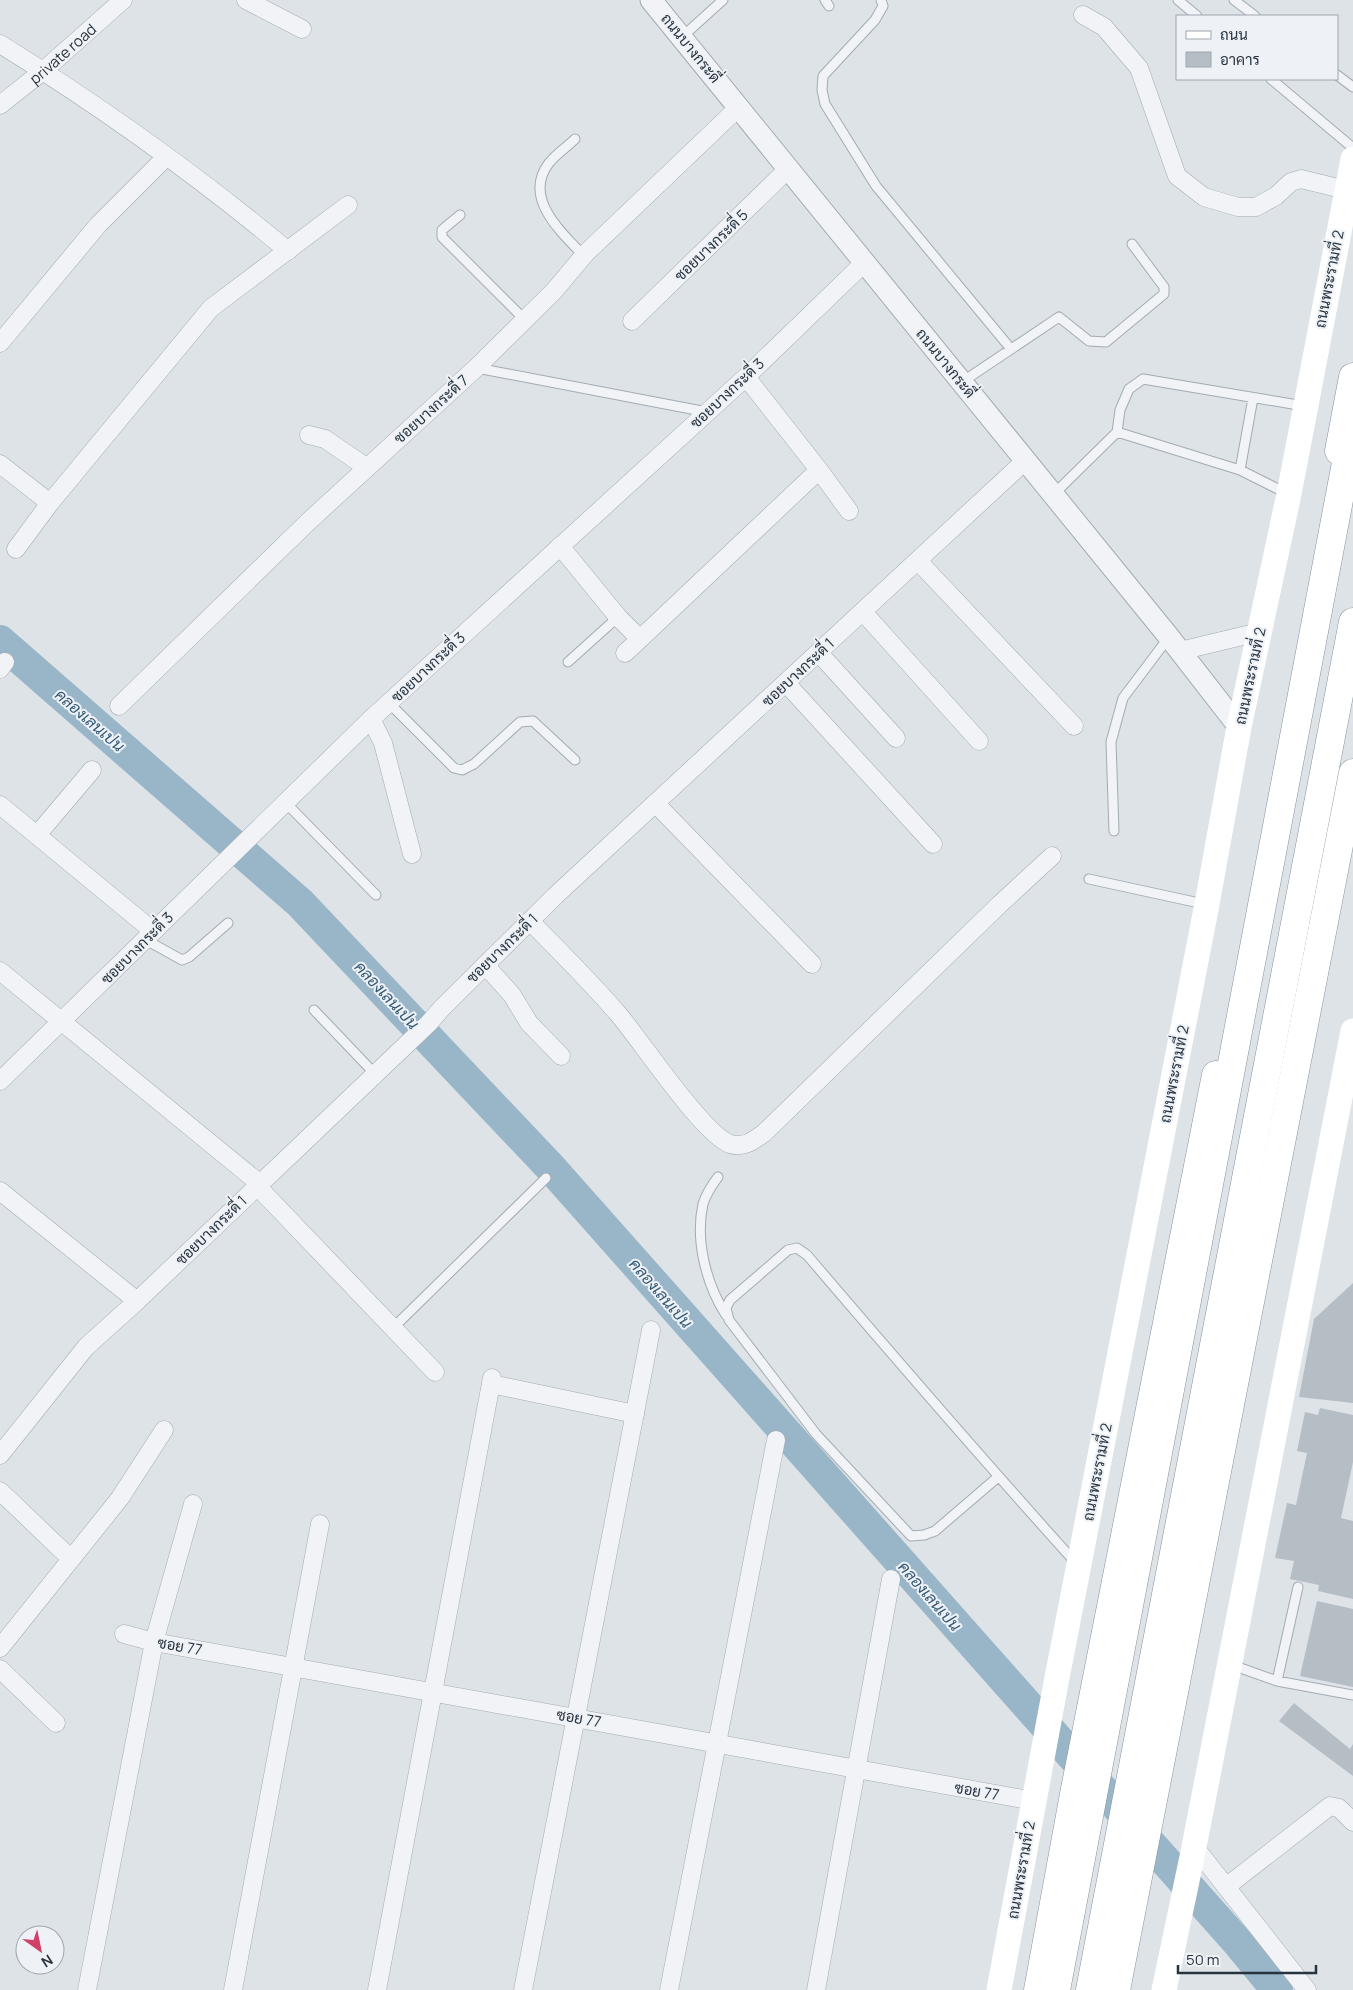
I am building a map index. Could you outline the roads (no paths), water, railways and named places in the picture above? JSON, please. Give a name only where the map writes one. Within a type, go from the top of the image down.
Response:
[{"type":"highway","points":[[1038,1990],[1075,1789],[1353,377]]},
{"type":"highway","points":[[1056,1990],[1353,426]]},
{"type":"highway","points":[[1090,1990],[1353,622]]},
{"type":"highway","points":[[1117,1990],[1353,773]]},
{"type":"main road","name":"ถนนพระรามที่ 2","points":[[999,1990],[1056,1683],[1207,904],[1239,727],[1289,494],[1353,159]]},
{"type":"main road","points":[[1164,1990],[1181,1899],[1193,1851],[1353,1031]]},
{"type":"street","name":"private road","points":[[0,105],[43,71],[123,0]]},
{"type":"street","points":[[246,0],[302,29]]},
{"type":"street","name":"ถนนบางกระดี่","points":[[651,0],[1174,644],[1239,727]]},
{"type":"street","points":[[1083,15],[1104,27],[1140,68],[1178,176],[1204,196],[1238,207],[1256,207],[1276,196],[1291,182],[1301,179],[1346,190]]},
{"type":"street","points":[[0,44],[43,71],[225,199],[288,251]]},
{"type":"street","name":"ซอยบางกระดี่ 7","points":[[119,706],[366,467],[476,368],[554,291],[584,256],[739,107]]},
{"type":"street","points":[[0,343],[98,225],[166,157]]},
{"type":"street","name":"ซอยบางกระดี่ 5","points":[[632,321],[789,168]]},
{"type":"street","points":[[16,549],[50,503],[211,308],[348,205]]},
{"type":"street","name":"ซอยบางกระดี่ 3","points":[[0,1081],[371,718],[389,704],[746,377],[865,262]]},
{"type":"street","points":[[746,377],[849,511]]},
{"type":"street","points":[[309,435],[325,439],[366,467]]},
{"type":"street","name":"ซอยบางกระดี่ 1","points":[[0,1456],[86,1347],[137,1301],[420,1032],[530,921],[1024,461]]},
{"type":"street","points":[[0,464],[50,503]]},
{"type":"street","points":[[625,653],[819,470]]},
{"type":"street","points":[[560,546],[618,617],[640,639]]},
{"type":"street","points":[[918,561],[1074,726]]},
{"type":"street","points":[[862,612],[979,741]]},
{"type":"street","points":[[1174,644],[1259,632]]},
{"type":"street","points":[[819,653],[896,738]]},
{"type":"street","points":[[786,683],[933,844]]},
{"type":"street","points":[[371,718],[383,743],[412,854]]},
{"type":"street","points":[[37,835],[92,770]]},
{"type":"street","points":[[656,804],[812,964]]},
{"type":"street","points":[[0,805],[37,835],[150,935]]},
{"type":"street","points":[[530,921],[618,1014],[694,1111],[721,1140],[738,1146],[745,1145],[769,1128],[1052,856]]},
{"type":"street","points":[[485,965],[512,995],[528,1023],[561,1056]]},
{"type":"street","points":[[0,971],[258,1184],[435,1372]]},
{"type":"street","points":[[0,1191],[137,1301]]},
{"type":"street","points":[[523,1990],[651,1330]]},
{"type":"street","points":[[376,1990],[492,1381],[635,1414]]},
{"type":"street","points":[[0,1648],[120,1498],[164,1430]]},
{"type":"street","points":[[669,1990],[776,1440]]},
{"type":"street","points":[[0,1490],[71,1559]]},
{"type":"street","points":[[87,1990],[154,1642],[193,1504]]},
{"type":"street","points":[[233,1990],[292,1665],[320,1524]]},
{"type":"street","points":[[816,1990],[891,1579]]},
{"type":"street","name":"ซอย 77","points":[[124,1634],[154,1642],[292,1665],[1034,1801]]},
{"type":"street","points":[[0,1669],[56,1723]]},
{"type":"street","points":[[1226,1887],[1330,1806],[1339,1808],[1353,1822]]},
{"type":"street","points":[[1193,1851],[1226,1887],[1307,1990]]},
{"type":"lane","points":[[682,37],[723,0]]},
{"type":"lane","points":[[881,0],[883,6],[875,20],[823,76],[822,90],[825,104],[876,186],[1011,348]]},
{"type":"lane","points":[[1178,0],[1196,15]]},
{"type":"lane","points":[[1234,0],[1254,15]]},
{"type":"lane","points":[[1338,76],[1353,87]]},
{"type":"lane","points":[[1272,80],[1353,148]]},
{"type":"lane","points":[[575,139],[549,164],[541,182],[540,195],[545,210],[559,230],[584,256]]},
{"type":"lane","points":[[460,214],[442,230],[442,237],[524,319]]},
{"type":"lane","points":[[962,382],[1059,317],[1089,341],[1106,342],[1159,299],[1164,294],[1164,287],[1132,244]]},
{"type":"lane","points":[[476,368],[707,412]]},
{"type":"lane","points":[[1053,495],[1117,432],[1120,410],[1129,388],[1143,379],[1306,406]]},
{"type":"lane","points":[[1240,470],[1253,398]]},
{"type":"lane","points":[[1117,432],[1240,470],[1289,494]]},
{"type":"lane","points":[[568,662],[618,617]]},
{"type":"lane","points":[[1114,831],[1111,742],[1123,698],[1174,644]]},
{"type":"lane","points":[[389,704],[454,768],[462,770],[474,764],[520,722],[527,720],[533,721],[575,760]]},
{"type":"lane","points":[[284,802],[376,895]]},
{"type":"lane","points":[[1089,879],[1207,904]]},
{"type":"lane","points":[[150,935],[182,960],[189,957],[228,923]]},
{"type":"lane","points":[[314,1010],[375,1074]]},
{"type":"lane","points":[[718,1177],[704,1203],[700,1234],[711,1287],[730,1320],[816,1434],[911,1536],[934,1532],[998,1477]]},
{"type":"lane","points":[[394,1328],[546,1178]]},
{"type":"lane","points":[[730,1320],[726,1308],[730,1300],[788,1250],[796,1248],[807,1255],[998,1477],[1079,1566]]},
{"type":"lane","points":[[1277,1681],[1298,1587]]},
{"type":"lane","points":[[1229,1664],[1277,1681],[1353,1695]]},
{"type":"waterway","name":"คลองเลนเปน","points":[[0,641],[300,903],[552,1169],[1240,1945],[1277,1990]]}]
